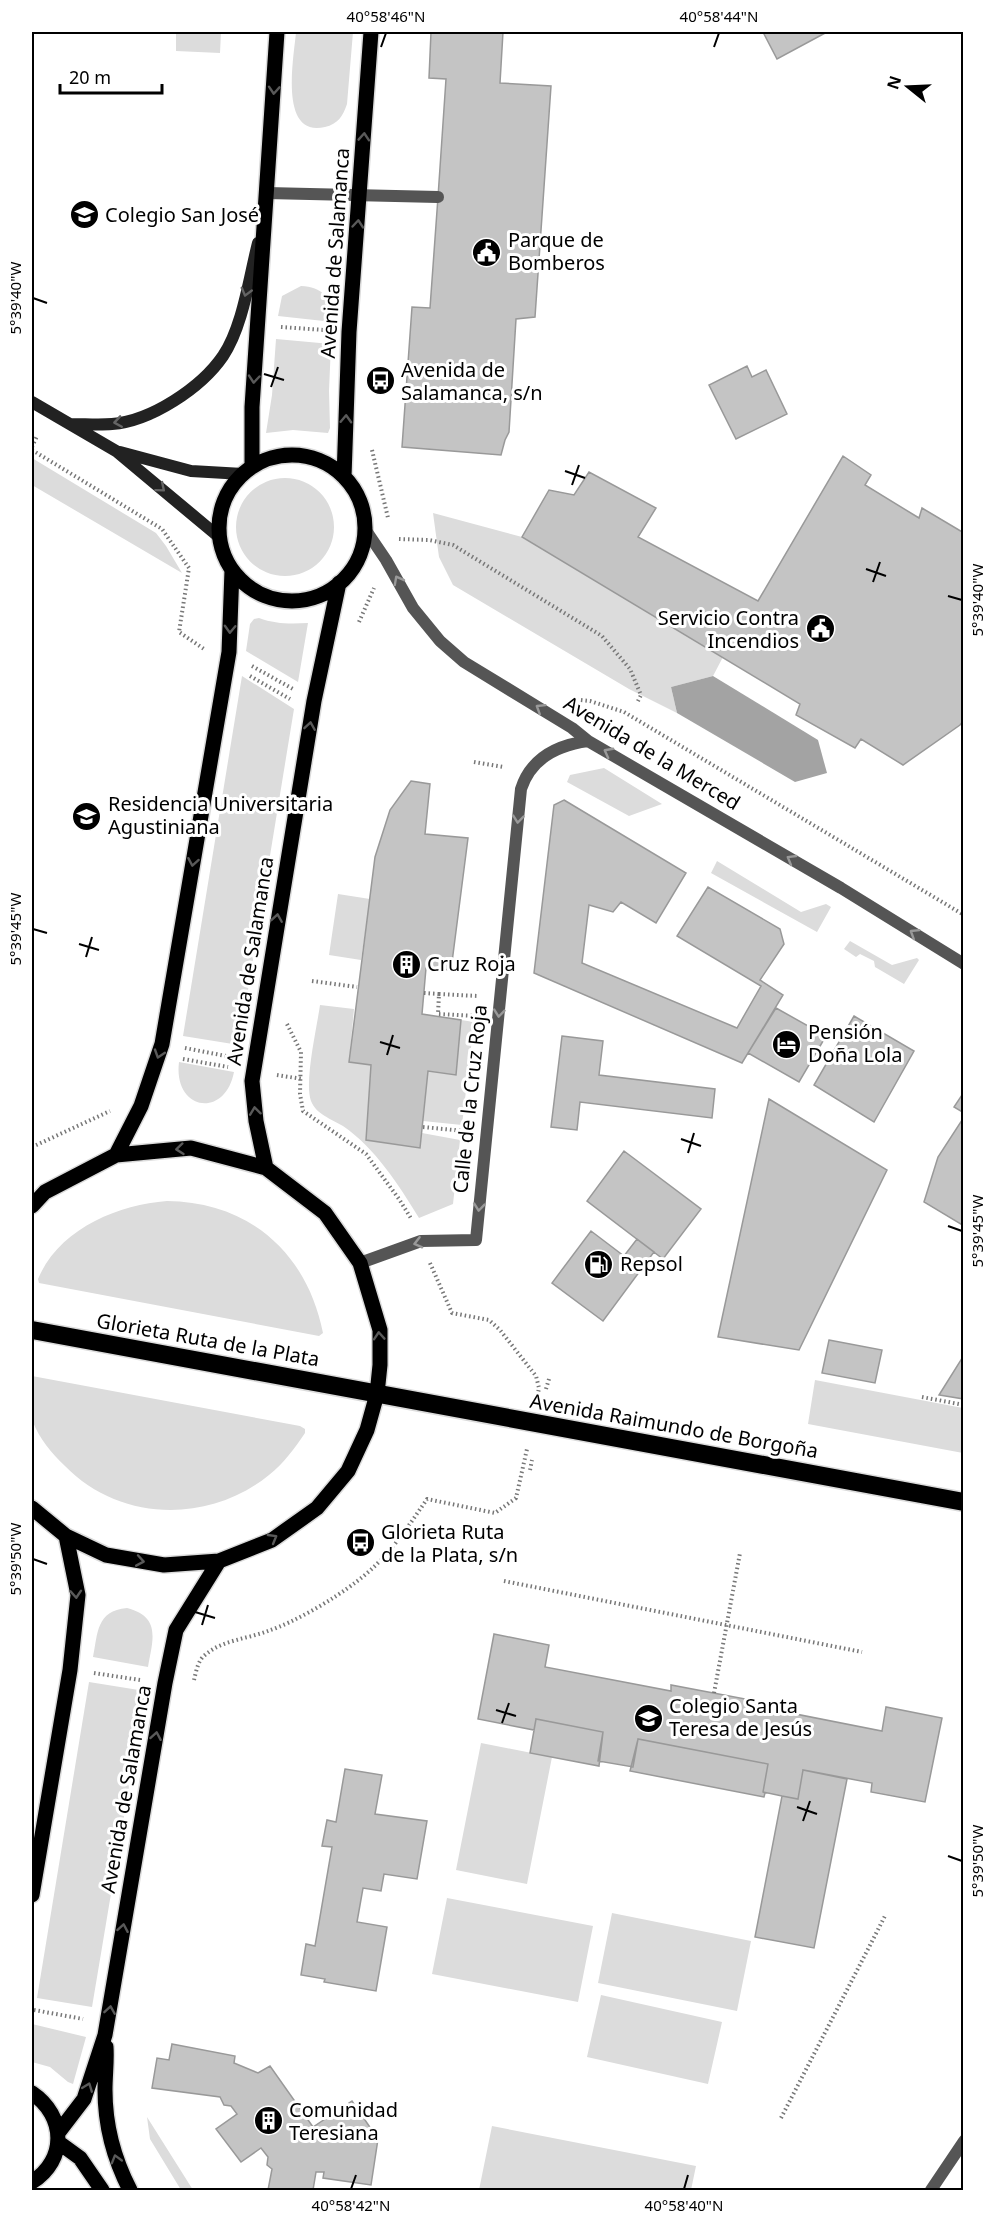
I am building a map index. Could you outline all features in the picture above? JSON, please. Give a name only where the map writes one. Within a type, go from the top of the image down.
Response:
[{"type":"highway","name":"Glorieta Ruta de la Plata","points":[[32,1330],[377,1394]]},
{"type":"highway","name":"Avenida Raimundo de Borgoña","points":[[377,1394],[963,1502]]},
{"type":"main road","points":[[248,470],[277,32]]},
{"type":"main road","name":"Avenida de Salamanca","points":[[344,477],[349,332],[371,32]]},
{"type":"main road","points":[[71,424],[114,424],[152,413],[187,392],[207,374],[223,356],[237,324],[265,215]]},
{"type":"main road","points":[[32,402],[116,451],[219,537]]},
{"type":"main road","points":[[116,451],[191,471],[248,470]]},
{"type":"main road","points":[[283,455],[300,455],[316,459],[331,466],[344,477],[355,492],[362,510],[365,529],[358,559],[350,572],[339,583],[322,594],[303,600],[283,601],[264,595],[246,585],[232,570],[224,555],[219,537],[224,503],[232,487],[248,470],[283,455]]},
{"type":"main road","points":[[116,1155],[141,1106],[162,1044],[227,663],[232,570]]},
{"type":"main road","name":"Avenida de Salamanca","points":[[266,1168],[256,1121],[252,1081],[314,700],[339,583]]},
{"type":"main road","points":[[32,1206],[45,1192],[116,1155],[191,1148],[266,1168],[325,1213],[360,1263],[380,1330],[377,1394],[367,1430],[348,1471],[317,1508],[272,1540],[219,1561],[164,1566],[106,1555],[66,1536],[32,1508]]},
{"type":"main road","points":[[32,1895],[70,1670],[78,1595],[66,1536]]},
{"type":"main road","name":"Avenida de Salamanca","points":[[32,2182],[40,2177],[49,2166],[55,2155],[58,2137],[84,2098],[105,2035],[160,1712],[177,1630],[219,1561]]},
{"type":"main road","name":"Avenida de Salamanca","points":[[105,2035],[107,2126],[118,2168],[130,2190]]},
{"type":"main road","points":[[32,2093],[49,2108],[58,2137],[80,2158],[102,2190]]},
{"type":"street","points":[[267,193],[438,197]]},
{"type":"street","name":"Avenida de la Merced","points":[[365,529],[386,560],[413,608],[440,641],[464,662],[572,728],[588,741],[628,762],[842,888],[963,964]]},
{"type":"street","name":"Calle de la Cruz Roja","points":[[360,1263],[421,1240],[476,1240],[520,789],[524,777],[533,764],[549,752],[573,743],[588,741]]},
{"type":"street","points":[[32,1872],[55,1756]]},
{"type":"street","points":[[931,2190],[963,2141]]},
{"type":"path","points":[[277,327],[333,331]]},
{"type":"path","points":[[37,436],[32,448],[162,529],[189,568],[178,632],[196,645]]},
{"type":"path","points":[[393,539],[429,540],[453,544],[602,636],[630,669],[641,695],[637,703]]},
{"type":"path","points":[[244,662],[296,691]]},
{"type":"path","points":[[243,672],[295,702]]},
{"type":"path","points":[[562,697],[590,701],[624,712],[963,915]]},
{"type":"path","points":[[474,762],[503,767]]},
{"type":"path","points":[[312,981],[357,987]]},
{"type":"path","points":[[424,993],[480,996]]},
{"type":"path","points":[[439,994],[438,1014],[479,1017]]},
{"type":"path","points":[[181,1047],[236,1058]]},
{"type":"path","points":[[180,1059],[235,1068]]},
{"type":"path","points":[[283,1076],[302,1079],[300,1094],[303,1111],[366,1154],[415,1225]]},
{"type":"path","points":[[32,1147],[82,1122],[107,1113],[113,1108]]},
{"type":"path","points":[[423,1127],[466,1131]]},
{"type":"path","points":[[428,1258],[452,1313],[489,1320],[525,1361],[536,1376],[539,1388]]},
{"type":"path","points":[[546,1389],[549,1379]]},
{"type":"path","points":[[922,1397],[963,1405]]},
{"type":"path","points":[[191,1686],[202,1657],[210,1651],[219,1646],[270,1631],[297,1618],[356,1582],[392,1550],[427,1499],[495,1513],[516,1498],[525,1459]]},
{"type":"path","points":[[530,1470],[532,1460]]},
{"type":"path","points":[[714,1693],[740,1552]]},
{"type":"path","points":[[504,1581],[862,1652]]},
{"type":"path","points":[[91,1672],[146,1680]]},
{"type":"path","points":[[781,2118],[885,1916]]},
{"type":"path","points":[[34,2010],[89,2020]]},
{"type":"shaded area","points":[[176,32],[221,32],[220,53],[176,51]]},
{"type":"shaded area","points":[[296,32],[353,32],[347,104],[339,119],[330,126],[310,127],[300,120],[295,108],[292,76]]},
{"type":"shaded area","points":[[301,286],[316,289],[326,296],[332,307],[333,322],[278,316],[282,296]]},
{"type":"shaded area","points":[[276,339],[331,344],[330,428],[328,433],[293,430],[266,433],[272,395]]},
{"type":"shaded area","points":[[32,458],[156,533],[182,573],[32,485]]},
{"type":"shaded area","points":[[285,478],[304,482],[320,492],[330,508],[334,527],[330,546],[320,562],[304,572],[285,576],[266,572],[250,562],[240,546],[236,527],[240,508],[250,492],[266,482]]},
{"type":"shaded area","points":[[433,513],[522,537],[723,657],[713,676],[671,687],[677,713],[629,689],[453,585],[439,557]]},
{"type":"shaded area","points":[[254,619],[283,623],[308,623],[298,682],[246,651],[250,624]]},
{"type":"shaded area","points":[[242,676],[294,709],[239,1045],[183,1036]]},
{"type":"shaded area","points":[[713,676],[818,740],[827,773],[795,782],[677,713],[671,687]]},
{"type":"shaded area","points":[[604,768],[662,804],[629,816],[567,782],[570,775]]},
{"type":"shaded area","points":[[717,861],[801,912],[826,904],[831,907],[817,932],[711,873]]},
{"type":"shaded area","points":[[338,894],[370,899],[361,960],[329,955]]},
{"type":"shaded area","points":[[850,941],[892,965],[917,958],[919,960],[904,984],[875,967],[874,961],[860,954],[856,957],[844,949]]},
{"type":"shaded area","points":[[320,1005],[354,1009],[349,1062],[371,1065],[366,1140],[420,1148],[422,1133],[460,1140],[453,1204],[419,1218],[395,1180],[366,1145],[313,1106],[309,1081]]},
{"type":"shaded area","points":[[461,1020],[474,1022],[462,1125],[423,1121],[428,1071],[456,1075]]},
{"type":"shaded area","points":[[179,1062],[234,1072],[229,1087],[221,1097],[211,1102],[201,1103],[191,1099],[184,1091],[179,1078]]},
{"type":"shaded area","points":[[167,1201],[197,1204],[224,1211],[249,1222],[270,1237],[288,1256],[304,1279],[315,1304],[323,1333],[319,1336],[39,1283],[38,1279],[48,1261],[75,1233],[110,1214],[148,1203]]},
{"type":"shaded area","points":[[32,1376],[300,1426],[305,1429],[305,1433],[279,1466],[245,1491],[219,1502],[192,1508],[165,1510],[137,1506],[111,1498],[87,1484],[51,1451],[31,1417]]},
{"type":"shaded area","points":[[815,1380],[963,1408],[963,1453],[808,1424]]},
{"type":"shaded area","points":[[127,1608],[138,1612],[150,1623],[153,1638],[148,1667],[93,1657],[98,1632],[104,1618],[117,1610]]},
{"type":"shaded area","points":[[89,1682],[145,1691],[92,2007],[37,1998]]},
{"type":"shaded area","points":[[481,1743],[552,1757],[527,1884],[456,1870]]},
{"type":"shaded area","points":[[447,1898],[593,1926],[578,2002],[432,1974]]},
{"type":"shaded area","points":[[612,1913],[751,1941],[737,2011],[598,1983]]},
{"type":"shaded area","points":[[601,1995],[722,2022],[708,2084],[587,2057]]},
{"type":"shaded area","points":[[32,2024],[86,2037],[73,2084],[50,2067],[32,2062]]},
{"type":"shaded area","points":[[147,2117],[193,2190],[181,2190],[150,2139]]},
{"type":"shaded area","points":[[492,2126],[696,2166],[691,2190],[479,2190]]},
{"type":"building","name":"Parque de Bomberos","points":[[431,32],[503,32],[500,83],[551,86],[535,317],[516,319],[509,432],[501,455],[402,447],[412,307],[430,308],[438,197],[446,79],[429,78]]},
{"type":"building","points":[[763,32],[827,32],[777,59]]},
{"type":"building","points":[[747,366],[752,377],[766,370],[787,414],[736,439],[709,385]]},
{"type":"building","name":"Servicio Contra Incendios","points":[[843,456],[871,475],[865,485],[919,518],[922,508],[964,533],[964,720],[903,765],[861,739],[855,748],[796,715],[800,704],[522,537],[549,490],[574,495],[589,472],[656,508],[638,537],[758,601]]},
{"type":"building","name":"Cruz Roja","points":[[411,781],[430,784],[425,834],[468,838],[451,970],[426,968],[422,1014],[461,1020],[456,1075],[428,1071],[420,1148],[366,1140],[371,1065],[349,1062],[375,857],[390,810]]},
{"type":"building","points":[[564,800],[686,873],[656,923],[621,902],[613,912],[589,905],[582,963],[737,1028],[761,986],[677,936],[708,887],[780,929],[784,944],[760,980],[783,995],[742,1063],[534,973],[554,805]]},
{"type":"building","name":"Pensión Doña Lola","points":[[776,1008],[826,1036],[799,1082],[748,1053]]},
{"type":"building","points":[[854,1016],[914,1051],[874,1122],[814,1085]]},
{"type":"building","points":[[562,1036],[603,1041],[599,1075],[715,1089],[712,1118],[580,1102],[577,1130],[551,1127]]},
{"type":"building","points":[[964,1092],[964,1113],[954,1107]]},
{"type":"building","points":[[769,1099],[887,1170],[799,1350],[718,1337]]},
{"type":"building","points":[[964,1117],[964,1226],[924,1202],[938,1157]]},
{"type":"building","points":[[624,1151],[701,1209],[663,1259],[587,1201]]},
{"type":"building","points":[[591,1231],[624,1256],[637,1239],[654,1252],[603,1321],[552,1283]]},
{"type":"building","points":[[829,1340],[882,1350],[875,1383],[822,1373]]},
{"type":"building","points":[[964,1355],[964,1399],[939,1395]]},
{"type":"building","name":"Colegio Santa Teresa de Jesús","points":[[494,1634],[549,1645],[545,1667],[671,1691],[671,1685],[756,1701],[755,1706],[882,1731],[886,1707],[942,1718],[925,1802],[871,1792],[872,1783],[803,1770],[798,1799],[763,1792],[768,1764],[638,1739],[633,1767],[598,1761],[603,1732],[536,1719],[534,1730],[478,1719]]},
{"type":"building","points":[[536,1719],[603,1732],[599,1766],[530,1753]]},
{"type":"building","points":[[638,1739],[768,1764],[764,1797],[630,1771]]},
{"type":"building","points":[[345,1769],[382,1775],[375,1814],[427,1821],[417,1879],[384,1874],[381,1891],[363,1888],[357,1922],[387,1927],[376,1991],[324,1982],[325,1979],[301,1975],[306,1944],[315,1946],[332,1847],[322,1846],[327,1820],[336,1822]]},
{"type":"building","points":[[803,1770],[847,1779],[814,1948],[755,1937],[782,1796],[798,1799]]},
{"type":"building","name":"Comunidad Teresiana","points":[[172,2044],[235,2056],[234,2063],[258,2073],[270,2066],[313,2127],[352,2101],[378,2139],[371,2185],[323,2178],[324,2172],[316,2172],[313,2190],[268,2190],[272,2169],[267,2165],[268,2157],[261,2148],[241,2162],[216,2129],[237,2114],[231,2106],[224,2105],[220,2097],[152,2088],[157,2058],[169,2060]]},
{"type":"place","name":"Colegio San José","points":[[84,215]]},
{"type":"place","name":"Parque de Bomberos","points":[[487,252]]},
{"type":"place","name":"Avenida de Salamanca, s/n","points":[[380,381]]},
{"type":"place","name":"Servicio Contra Incendios","points":[[820,629]]},
{"type":"place","name":"Residencia Universitaria Agustiniana","points":[[87,816]]},
{"type":"place","name":"Cruz Roja","points":[[406,964]]},
{"type":"place","name":"Pensión Doña Lola","points":[[787,1044]]},
{"type":"place","name":"Repsol","points":[[599,1264]]},
{"type":"place","name":"Glorieta Ruta de la Plata, s/n","points":[[360,1543]]},
{"type":"place","name":"Colegio Santa Teresa de Jesús","points":[[648,1718]]},
{"type":"place","name":"Comunidad Teresiana","points":[[268,2121]]}]
